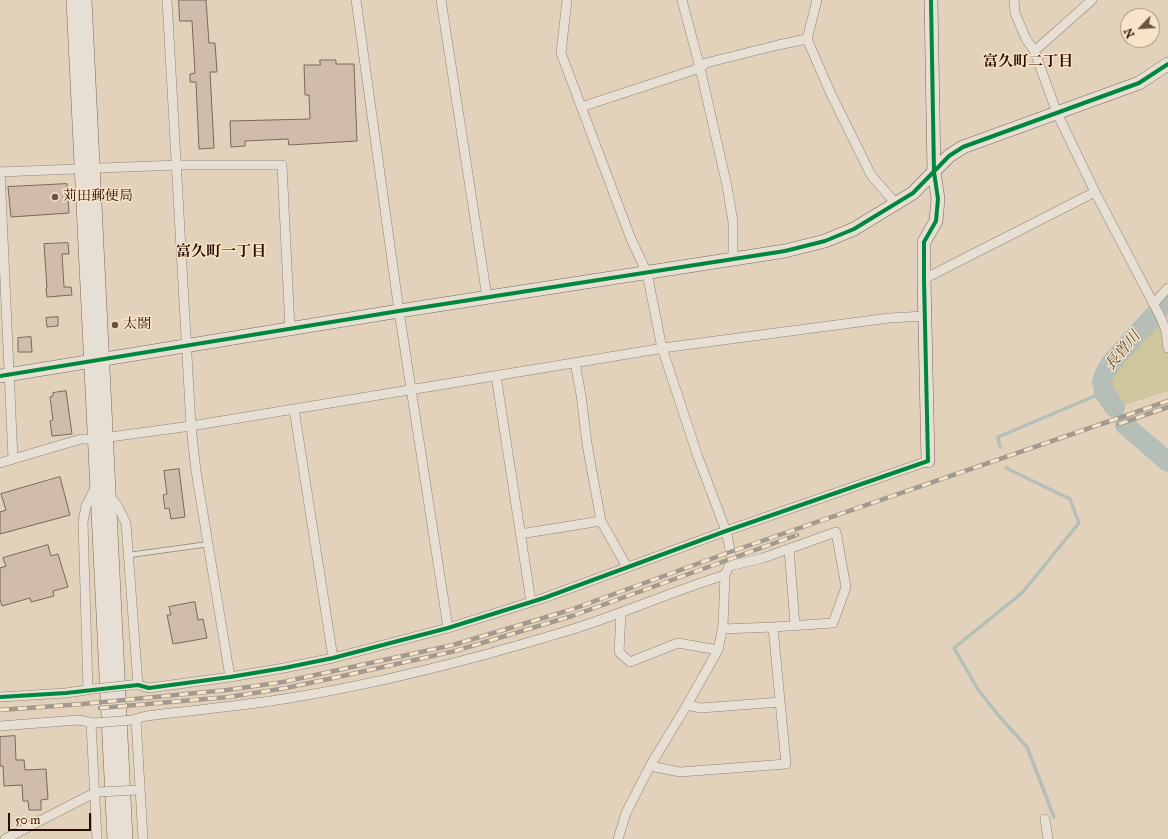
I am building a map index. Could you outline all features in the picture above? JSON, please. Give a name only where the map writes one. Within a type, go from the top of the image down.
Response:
[{"type":"street","points":[[73,0],[104,358],[101,438],[97,485],[114,839]]},
{"type":"street","points":[[86,0],[90,361],[110,497],[126,839]]},
{"type":"street","points":[[167,0],[190,426],[230,677]]},
{"type":"street","points":[[356,0],[399,311],[448,628]]},
{"type":"street","points":[[441,0],[487,297]]},
{"type":"street","points":[[567,0],[561,53],[631,239],[647,273],[662,348],[698,457],[726,531],[732,559],[725,575],[723,629],[718,650],[650,766],[626,813],[618,839]]},
{"type":"street","points":[[682,0],[700,68],[727,186],[734,222],[733,259]]},
{"type":"street","points":[[817,0],[807,39],[831,94],[871,175],[896,204]]},
{"type":"street","points":[[0,698],[66,693],[134,685],[148,688],[230,677],[333,658],[448,628],[531,602],[726,531],[928,461],[924,316],[924,242],[936,221],[938,199],[934,172],[931,0]]},
{"type":"street","points":[[1014,0],[1015,13],[1026,39],[1034,50],[1057,113],[1161,318],[1166,331],[1168,348]]},
{"type":"street","points":[[1034,50],[1092,0]]},
{"type":"street","points":[[582,107],[700,68],[706,63],[807,39]]},
{"type":"street","points":[[5,375],[487,297],[785,251],[825,241],[854,229],[913,193],[949,156],[963,147],[1139,82],[1168,64]]},
{"type":"street","points":[[13,459],[5,375],[0,172],[177,165],[282,165],[290,329]]},
{"type":"street","points":[[924,279],[1096,192]]},
{"type":"street","points":[[1154,305],[1168,288]]},
{"type":"street","points":[[0,463],[81,439],[101,438],[190,426],[662,348],[889,318],[924,316]]},
{"type":"street","points":[[575,363],[581,395],[590,464],[601,521],[627,567]]},
{"type":"street","points":[[496,376],[531,602]]},
{"type":"street","points":[[294,409],[333,658]]},
{"type":"street","points":[[91,690],[83,522],[86,506],[97,485]]},
{"type":"street","points":[[110,497],[117,505],[126,523],[129,555],[134,685]]},
{"type":"street","points":[[520,534],[601,521]]},
{"type":"street","points":[[723,629],[833,623],[846,587],[836,532],[763,558],[729,566]]},
{"type":"street","points":[[789,549],[795,625]]},
{"type":"street","points":[[0,726],[78,720],[93,723],[134,719],[146,716],[289,698],[366,684],[497,652],[562,633],[725,575]]},
{"type":"street","points":[[621,613],[619,652],[630,662],[678,643],[718,650]]},
{"type":"street","points":[[650,766],[680,772],[786,764],[773,627]]},
{"type":"street","points":[[687,705],[701,708],[780,702]]},
{"type":"street","points":[[134,719],[138,790],[143,839]]},
{"type":"street","points":[[93,723],[97,792],[97,839]]},
{"type":"street","points":[[5,839],[97,792],[138,790]]},
{"type":"street","points":[[1045,819],[1048,839]]},
{"type":"lane","points":[[129,555],[209,544]]},
{"type":"shaded area","points":[[1157,311],[1168,348],[1168,391],[1115,408],[1104,391],[1102,384],[1104,376],[1116,357]]},
{"type":"building","points":[[179,0],[206,0],[209,43],[215,43],[217,72],[210,72],[214,148],[199,149],[196,82],[190,82],[190,74],[195,73],[192,21],[180,21]]},
{"type":"building","points":[[320,60],[336,60],[336,64],[354,64],[357,141],[289,145],[288,139],[245,141],[245,146],[231,147],[230,121],[310,119],[309,95],[305,95],[304,65],[320,65]]},
{"type":"building","points":[[67,184],[69,213],[11,217],[8,187]]},
{"type":"building","points":[[68,243],[69,254],[62,254],[64,287],[71,287],[72,295],[47,297],[44,244]]},
{"type":"building","points":[[58,317],[58,326],[47,327],[46,318]]},
{"type":"building","points":[[31,337],[32,352],[18,352],[18,338]]},
{"type":"building","points":[[66,391],[72,434],[52,436],[50,421],[53,420],[50,397],[53,396],[53,393]]},
{"type":"building","points":[[179,469],[185,517],[171,519],[169,508],[165,509],[163,495],[167,494],[164,471]]},
{"type":"building","points":[[60,477],[70,515],[0,534],[0,512],[6,510],[1,494]]},
{"type":"building","points":[[48,545],[51,556],[58,554],[68,587],[53,591],[54,596],[31,602],[30,598],[2,606],[0,599],[0,568],[6,566],[3,558]]},
{"type":"building","points":[[195,602],[198,620],[203,619],[207,638],[173,644],[167,615],[171,615],[169,607]]},
{"type":"building","points":[[15,736],[16,760],[24,760],[25,770],[46,769],[48,799],[41,800],[41,810],[29,810],[28,801],[23,801],[22,785],[4,786],[3,766],[0,766],[0,737]]},
{"type":"waterway","name":"長曽川","points":[[1115,408],[1104,392],[1102,382],[1104,375],[1111,363],[1168,300]]},
{"type":"waterway","points":[[1000,447],[998,437],[1104,392]]},
{"type":"waterway","name":"長曽川","points":[[1125,425],[1168,462]]},
{"type":"waterway","points":[[1006,468],[1070,499],[1079,523],[1022,593],[954,648],[977,688],[998,715],[1027,747],[1054,817]]},
{"type":"railway","points":[[0,710],[83,704],[227,690],[283,682],[453,645],[570,610],[730,552],[1168,401]]},
{"type":"railway","points":[[1119,424],[1168,407]]},
{"type":"railway","points":[[100,708],[229,697],[286,688],[455,651],[572,616],[797,535]]},
{"type":"cycle path","points":[[0,697],[66,693],[138,685],[149,688],[230,677],[333,658],[448,628],[544,598],[726,531],[928,461],[924,242],[936,221],[938,199],[934,172],[931,0]]},
{"type":"cycle path","points":[[0,376],[399,311],[785,251],[825,241],[854,229],[913,193],[949,156],[963,147],[1139,83],[1168,64]]},
{"type":"place","name":"苅田郵便局","points":[[55,197]]},
{"type":"place","name":"太閤","points":[[115,325]]},
{"type":"district","name":"富久町二丁目","points":[[1028,62]]},
{"type":"district","name":"富久町一丁目","points":[[221,252]]}]
